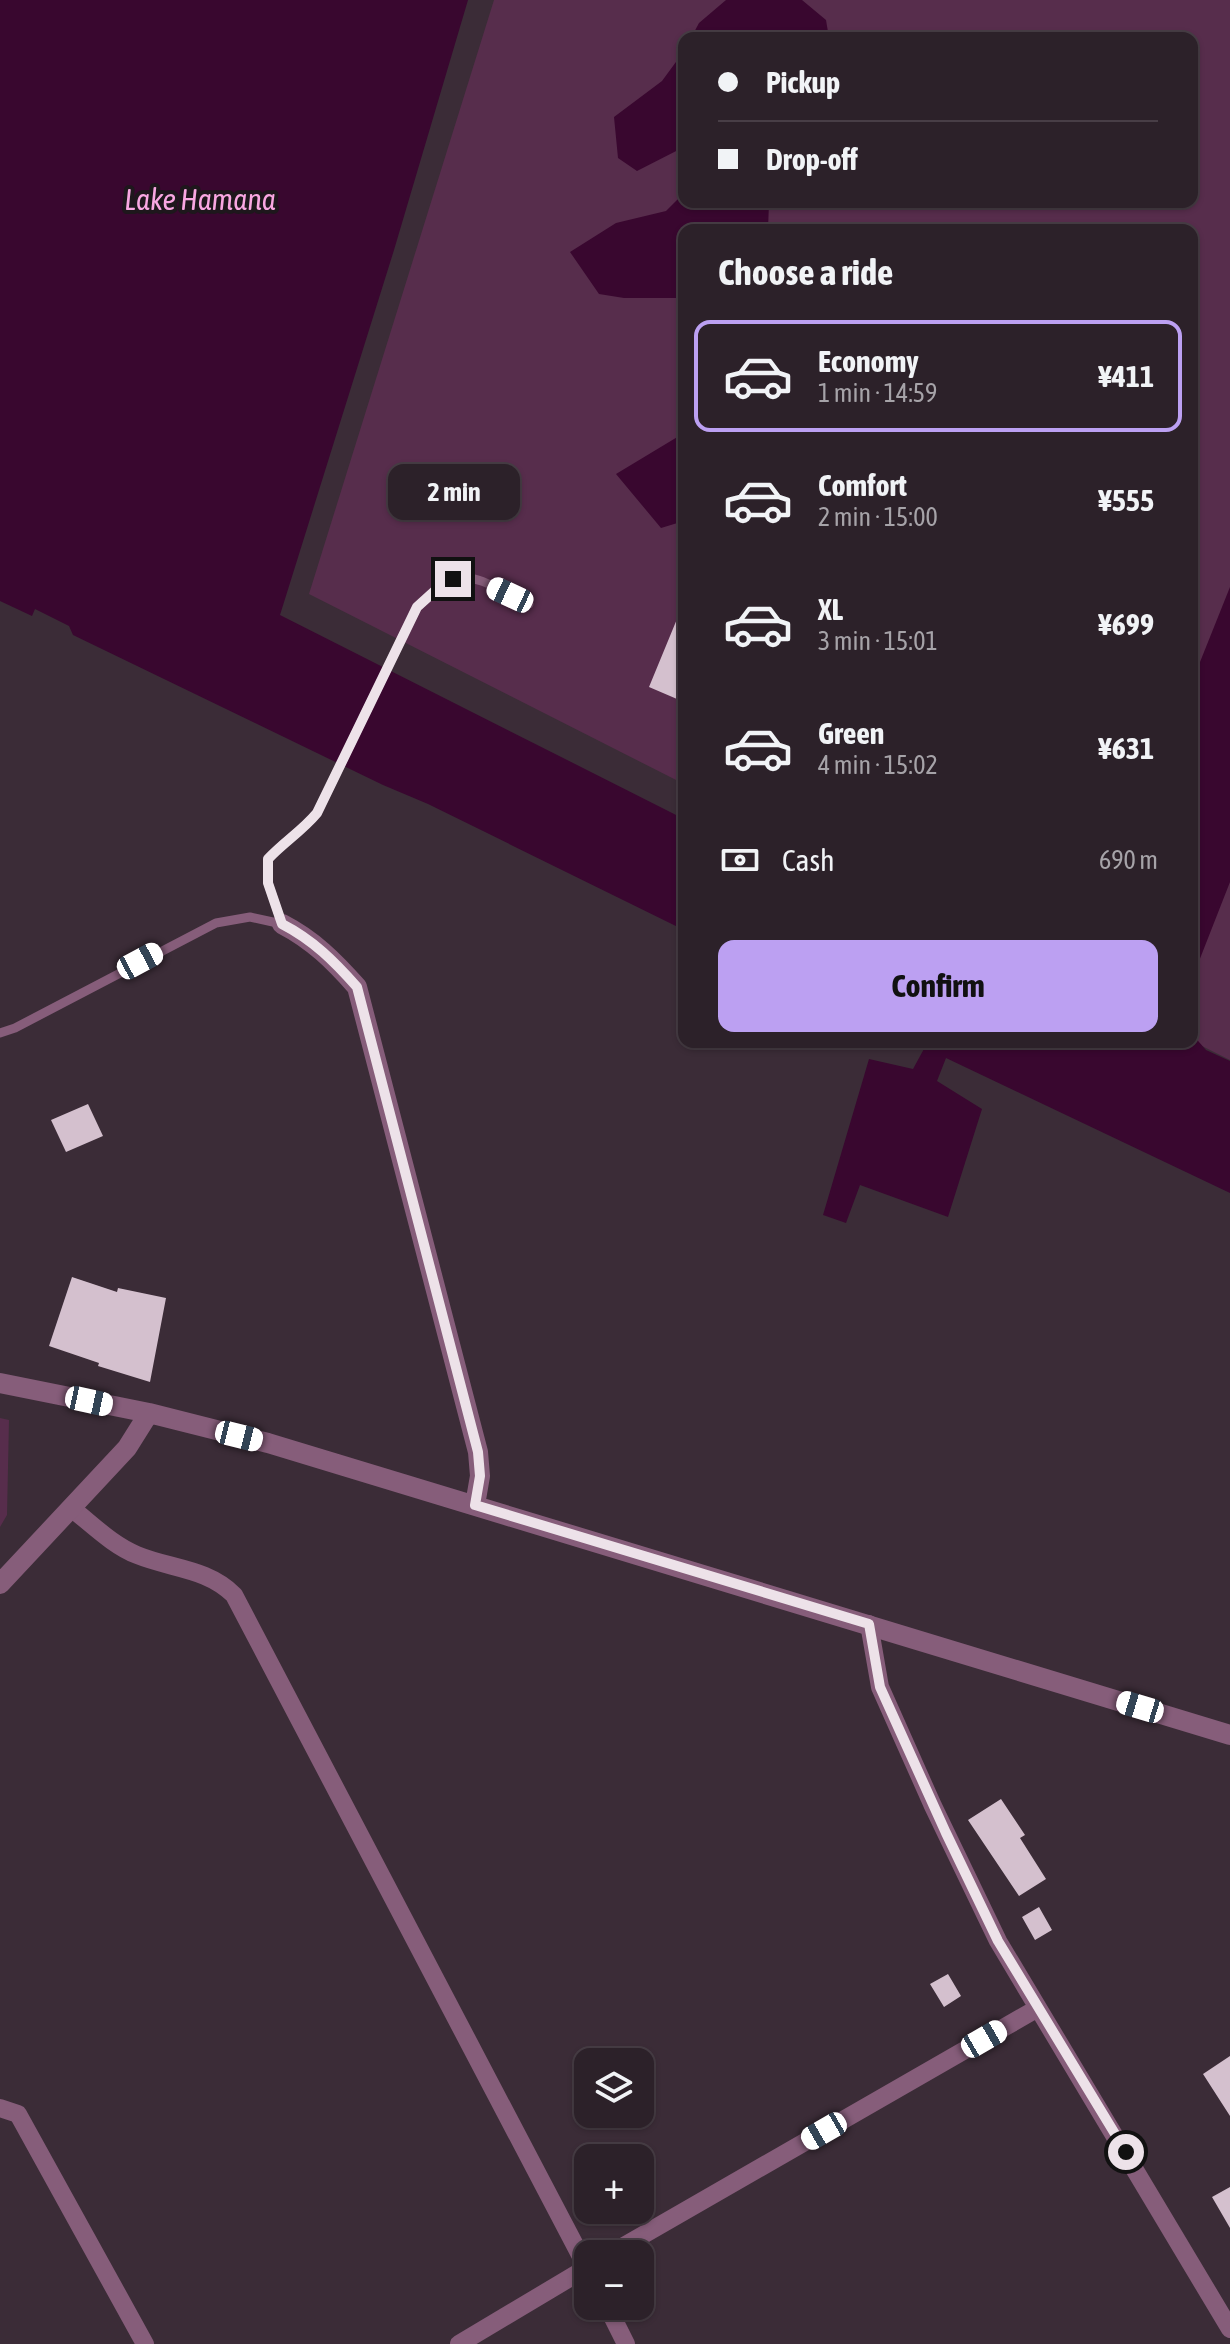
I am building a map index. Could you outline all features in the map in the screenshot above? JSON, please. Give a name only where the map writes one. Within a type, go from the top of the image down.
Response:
[{"type":"street","points":[[282,924],[306,937],[327,954],[357,987],[478,1452],[480,1476],[475,1505]]},
{"type":"street","points":[[0,1383],[149,1413],[268,1443],[1230,1735]]},
{"type":"street","points":[[0,1584],[127,1448],[149,1413]]},
{"type":"street","points":[[71,1508],[105,1536],[135,1555],[207,1575],[234,1595],[574,2241]]},
{"type":"street","points":[[869,1624],[880,1687],[998,1941],[1230,2329]]},
{"type":"street","points":[[634,2240],[1038,2008]]},
{"type":"street","points":[[0,2108],[18,2114],[145,2344]]},
{"type":"street","points":[[459,2344],[574,2276]]},
{"type":"street","points":[[614,2320],[626,2344]]},
{"type":"lane","points":[[282,924],[268,883],[268,859],[282,843],[301,832],[317,813],[417,607],[453,579],[471,576],[529,604]]},
{"type":"lane","points":[[0,1033],[216,923],[250,917],[282,924]]},
{"type":"shaded area","points":[[494,0],[1230,0],[1230,1060],[1198,1044],[1198,224],[678,224],[678,781],[309,594]]},
{"type":"shaded area","points":[[0,1418],[9,1420],[7,1515],[0,1527]]},
{"type":"water","name":"Lake Hamana","points":[[0,0],[468,0],[280,615],[678,816],[678,927],[73,635],[69,626],[35,609],[32,616],[0,601]]},
{"type":"water","points":[[726,0],[802,0],[826,20],[828,32],[694,32],[699,23]]},
{"type":"water","points":[[678,59],[678,150],[637,171],[618,158],[614,117],[662,81]]},
{"type":"water","points":[[678,199],[678,208],[769,208],[768,224],[678,224],[678,298],[624,298],[599,294],[570,252],[616,223],[666,211]]},
{"type":"water","points":[[678,437],[678,523],[661,528],[616,474]]},
{"type":"water","points":[[1230,587],[1230,882],[1198,964],[1198,667]]},
{"type":"water","points":[[1198,1041],[1206,1050],[1230,1061],[1230,1193],[946,1058],[937,1081],[982,1109],[948,1217],[860,1185],[846,1223],[823,1215],[869,1059],[913,1069],[924,1048],[1198,1048]]},
{"type":"building","points":[[678,617],[678,699],[649,687]]},
{"type":"building","points":[[88,1104],[103,1136],[66,1152],[51,1120]]},
{"type":"building","points":[[72,1277],[117,1292],[118,1288],[166,1298],[150,1382],[49,1346]]},
{"type":"building","points":[[1001,1799],[1025,1835],[1020,1838],[1046,1879],[1019,1896],[968,1820]]},
{"type":"building","points":[[1039,1907],[1052,1930],[1035,1940],[1022,1917]]},
{"type":"building","points":[[948,1974],[961,1996],[944,2007],[930,1984]]},
{"type":"building","points":[[1230,2056],[1230,2116],[1203,2074]]},
{"type":"building","points":[[1230,2187],[1230,2228],[1212,2197]]},
{"type":"route","points":[[453,579],[417,607],[317,813],[301,832],[282,843],[268,859],[268,883],[282,924],[306,937],[327,954],[357,987],[481,1463],[475,1505],[869,1624],[880,1687],[998,1941],[1126,2152]]}]
